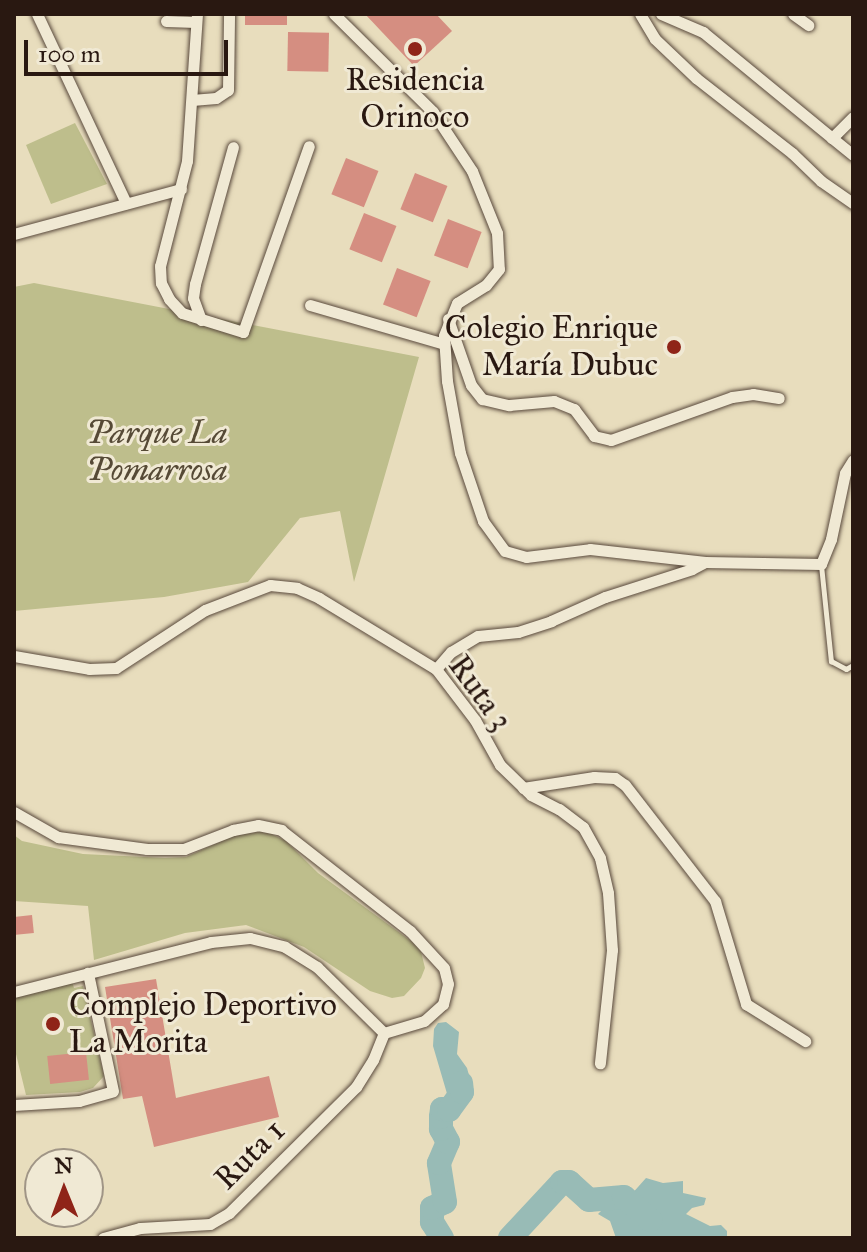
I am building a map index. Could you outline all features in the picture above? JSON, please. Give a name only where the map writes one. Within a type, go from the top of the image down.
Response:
[{"type":"street","points":[[37,14],[126,203]]},
{"type":"street","points":[[192,100],[216,98],[228,90],[229,14]]},
{"type":"street","points":[[334,14],[433,112],[472,171],[497,233],[499,269],[486,285],[457,303],[448,319],[444,344],[447,381],[460,453],[483,521],[505,551],[526,557],[590,549],[705,562],[821,564],[831,539],[845,473],[853,460]]},
{"type":"street","points":[[640,14],[655,39],[696,78],[792,153],[821,181],[853,203]]},
{"type":"street","points":[[661,14],[703,32],[853,155]]},
{"type":"street","points":[[793,14],[808,25]]},
{"type":"street","points":[[166,21],[196,18],[191,131],[181,189],[160,266],[165,291],[182,313],[243,332],[309,146]]},
{"type":"street","points":[[832,138],[853,117]]},
{"type":"street","points":[[201,320],[193,298],[195,284],[233,147]]},
{"type":"street","points":[[14,234],[181,189]]},
{"type":"street","points":[[310,305],[444,344]]},
{"type":"street","points":[[448,319],[471,385],[482,399],[509,405],[554,401],[574,409],[594,436],[611,440],[732,397],[779,398]]},
{"type":"street","points":[[436,669],[451,652],[478,636],[518,632],[705,562]]},
{"type":"street","name":"Ruta 3","points":[[14,656],[89,669],[116,668],[205,610],[270,585],[297,588],[319,598],[436,669],[475,720],[500,765],[523,788],[583,827],[600,858],[608,893],[612,950],[600,1063]]},
{"type":"street","points":[[523,788],[594,777],[615,778],[625,785],[715,901],[746,1004],[805,1041]]},
{"type":"street","points":[[14,812],[58,837],[133,848],[184,849],[233,830],[258,825],[281,830],[410,931],[444,968],[448,984],[443,1004],[424,1021],[384,1033],[317,967],[285,947],[250,938],[211,942],[14,992]]},
{"type":"street","points":[[14,1105],[79,1101],[113,1091],[88,973]]},
{"type":"street","name":"Ruta 1","points":[[103,1238],[140,1228],[210,1224],[229,1213],[356,1087],[373,1060],[384,1033]]},
{"type":"lane","points":[[821,564],[831,661],[846,669],[853,665]]},
{"type":"green space","points":[[75,123],[107,184],[51,204],[26,145]]},
{"type":"green space","name":"Parque La Pomarrosa","points":[[34,283],[419,357],[354,582],[340,511],[300,518],[248,582],[164,597],[14,611],[14,287]]},
{"type":"green space","points":[[265,831],[286,841],[318,873],[415,944],[421,952],[425,968],[421,978],[404,996],[392,998],[370,991],[304,947],[246,925],[185,933],[94,960],[88,906],[14,901],[14,835],[22,841],[83,854],[165,858],[186,857],[235,835]]},
{"type":"green space","name":"Complejo Deportivo La Morita","points":[[71,978],[74,988],[83,986],[104,1076],[93,1088],[80,1092],[26,1095],[14,1046],[14,992]]},
{"type":"water","points":[[446,1022],[459,1032],[457,1054],[467,1068],[472,1086],[466,1098],[449,1110],[442,1109],[448,1097],[433,1046],[434,1029],[438,1023]]},
{"type":"water","points":[[646,1178],[663,1183],[683,1181],[683,1193],[706,1198],[704,1205],[692,1208],[686,1214],[710,1226],[721,1225],[727,1231],[727,1238],[616,1238],[610,1221],[598,1214],[622,1205]]},
{"type":"building","points":[[245,14],[287,14],[287,25],[245,25]]},
{"type":"building","name":"Residencia Orinoco","points":[[365,14],[436,14],[452,31],[414,66]]},
{"type":"building","points":[[288,32],[329,33],[328,72],[287,71]]},
{"type":"building","points":[[346,158],[378,171],[364,207],[331,194]]},
{"type":"building","points":[[415,173],[447,186],[433,222],[400,209]]},
{"type":"building","points":[[364,213],[396,226],[382,262],[349,249]]},
{"type":"building","points":[[448,219],[482,232],[468,268],[434,255]]},
{"type":"building","points":[[397,268],[431,281],[417,317],[383,304]]},
{"type":"building","points":[[32,915],[34,933],[16,935],[14,917]]},
{"type":"building","points":[[156,979],[176,1098],[269,1076],[279,1117],[154,1147],[142,1096],[123,1099],[105,987]]},
{"type":"building","points":[[86,1052],[89,1080],[50,1084],[47,1056]]},
{"type":"waterway","points":[[442,1238],[432,1222],[432,1208],[445,1202],[439,1163],[448,1142],[441,1129],[441,1117],[442,1109],[449,1110],[462,1092],[461,1083]]},
{"type":"waterway","points":[[510,1238],[562,1182],[569,1182],[589,1200],[624,1197],[650,1220]]},
{"type":"place","name":"Residencia Orinoco","points":[[415,49]]},
{"type":"place","name":"Colegio Enrique María Dubuc","points":[[674,347]]},
{"type":"place","name":"Complejo Deportivo La Morita","points":[[53,1024]]}]
